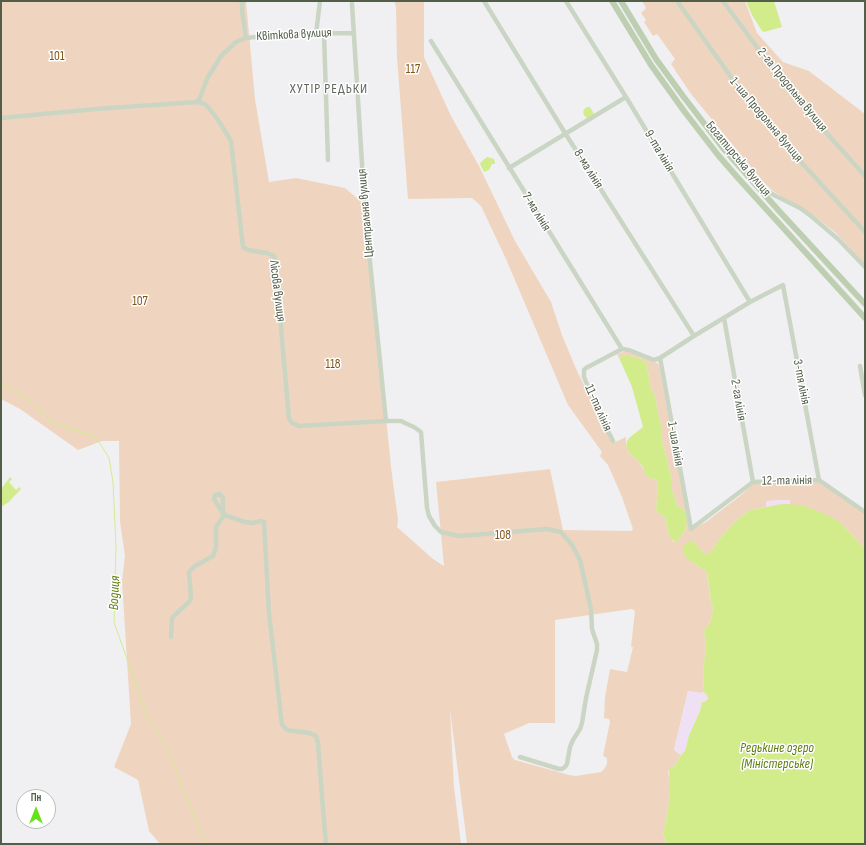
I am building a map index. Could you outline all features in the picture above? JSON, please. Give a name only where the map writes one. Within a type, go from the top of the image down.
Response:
[{"type":"main road","name":"Богатирська вулиця","points":[[612,1],[651,65],[718,155],[865,318]]},
{"type":"main road","name":"Богатирська вулиця","points":[[621,1],[656,59],[723,148],[752,182],[865,304]]},
{"type":"street","points":[[244,1],[242,2],[242,11],[246,38]]},
{"type":"street","points":[[316,34],[320,1]]},
{"type":"street","name":"8-ма лінія","points":[[484,1],[565,134],[694,336]]},
{"type":"street","name":"9-та лінія","points":[[566,1],[750,302]]},
{"type":"street","name":"1-ша Продольна вулиця","points":[[677,1],[756,110],[779,138],[865,232]]},
{"type":"street","name":"2-га Продольна вулиця","points":[[723,1],[790,91],[865,176]]},
{"type":"street","name":"Центральна вулиця","points":[[352,4],[365,212],[386,421]]},
{"type":"street","points":[[324,33],[328,160]]},
{"type":"street","name":"Квіткова вулиця","points":[[197,102],[200,98],[206,78],[221,56],[236,42],[246,38],[282,34],[354,33]]},
{"type":"street","name":"7-ма лінія","points":[[431,41],[622,349]]},
{"type":"street","points":[[509,168],[626,97]]},
{"type":"street","points":[[1,118],[96,109],[197,102]]},
{"type":"street","name":"Лісова вулиця","points":[[197,102],[205,104],[208,107],[231,141],[243,247],[248,250],[267,252],[274,256],[275,259],[289,419],[292,423],[299,426],[386,421]]},
{"type":"street","points":[[752,182],[800,208],[811,216],[838,239],[865,267]]},
{"type":"street","name":"3-тя лінія","points":[[750,302],[783,285],[819,480]]},
{"type":"street","points":[[622,349],[629,350],[654,360],[660,358],[750,302]]},
{"type":"street","name":"2-га лінія","points":[[724,318],[753,482]]},
{"type":"street","name":"11-та лінія","points":[[613,441],[598,411],[584,377],[584,370],[622,349]]},
{"type":"street","name":"1-ша лінія","points":[[660,358],[691,529]]},
{"type":"street","points":[[860,366],[865,395]]},
{"type":"street","points":[[386,421],[402,422],[421,432],[427,508],[429,516],[441,532],[459,536],[547,530],[561,532],[572,545],[580,560],[591,609],[592,629],[596,639],[597,650],[580,729],[570,747],[567,764],[562,769],[520,757]]},
{"type":"street","name":"12-та лінія","points":[[691,529],[753,482],[819,480],[865,512]]},
{"type":"street","points":[[171,637],[172,618],[190,602],[190,572],[195,566],[213,556],[216,548],[216,527],[224,515],[245,522],[264,522],[269,613],[282,725],[287,730],[309,733],[316,736],[318,743],[322,809],[326,844]]},
{"type":"green space","points":[[1,1],[246,1],[255,99],[269,182],[296,178],[345,188],[365,205],[391,467],[398,520],[397,527],[433,559],[444,566],[436,482],[550,469],[563,530],[631,531],[633,529],[622,497],[608,465],[600,456],[602,452],[568,405],[506,259],[481,206],[472,198],[408,199],[397,58],[396,7],[394,1],[424,1],[424,57],[451,116],[479,166],[515,241],[551,302],[562,335],[577,371],[613,443],[626,437],[626,446],[629,453],[639,462],[646,475],[657,481],[656,509],[658,513],[665,518],[668,532],[674,542],[676,542],[685,531],[686,515],[691,530],[706,522],[753,484],[819,482],[865,513],[865,549],[840,522],[782,504],[750,510],[729,528],[708,554],[704,554],[694,542],[691,562],[707,573],[713,608],[709,625],[704,630],[706,647],[703,671],[704,692],[688,691],[674,750],[681,755],[675,766],[671,767],[668,772],[670,779],[670,795],[663,832],[666,844],[467,844],[450,709],[454,787],[461,844],[160,844],[149,831],[138,780],[114,767],[131,724],[122,581],[125,556],[120,522],[119,441],[102,441],[78,450],[20,409],[1,399]],"holes":[[[632,609],[635,611],[631,647],[633,647],[627,672],[610,669],[605,697],[604,718],[609,719],[610,722],[603,756],[607,758],[607,764],[604,769],[601,772],[576,776],[515,760],[512,757],[504,734],[529,723],[555,723],[555,620]]]},
{"type":"green space","points":[[642,1],[745,1],[757,33],[783,62],[809,71],[865,114],[865,265],[836,233],[817,218],[776,193],[765,184],[691,94],[671,64],[675,59],[657,34],[653,36],[644,22],[646,20],[641,13],[646,8]]},
{"type":"green space","points":[[626,351],[634,353],[659,365],[686,511],[677,505],[672,490],[672,480],[661,436],[661,425],[656,399],[650,386],[647,364],[641,359],[630,356],[620,358],[620,360],[617,354]]},
{"type":"sand","points":[[790,500],[790,504],[766,507],[766,501]]},
{"type":"sand","points":[[688,691],[704,692],[707,694],[708,699],[702,702],[700,711],[689,735],[685,751],[681,755],[674,750]]},
{"type":"water","points":[[746,1],[774,1],[782,27],[764,32],[762,31],[752,15]]},
{"type":"water","points":[[590,107],[594,114],[587,118],[583,112],[585,108]]},
{"type":"water","points":[[487,157],[494,159],[495,164],[492,164],[489,170],[484,172],[480,164]]},
{"type":"water","points":[[622,356],[630,356],[641,359],[647,364],[650,386],[656,399],[661,425],[661,436],[672,480],[672,490],[677,505],[686,511],[687,522],[685,531],[676,542],[668,532],[665,518],[658,513],[656,509],[657,481],[647,477],[643,467],[629,453],[626,446],[629,438],[643,427],[632,387],[620,360]]},
{"type":"water","points":[[10,477],[12,479],[9,482],[16,490],[19,487],[21,489],[9,502],[1,507],[1,489]]},
{"type":"water","name":"Редькине озеро (Міністерське)","points":[[782,504],[802,505],[840,522],[865,549],[865,844],[666,844],[663,832],[670,795],[669,769],[675,766],[685,751],[689,735],[700,711],[702,702],[708,699],[704,692],[703,671],[706,647],[704,630],[709,625],[713,608],[707,573],[684,555],[684,545],[689,541],[694,542],[704,554],[708,554],[729,528],[750,510]]},
{"type":"waterway","name":"Водиця","points":[[1,383],[28,400],[46,415],[51,422],[96,437],[109,458],[113,482],[116,547],[114,622],[147,716],[165,744],[200,831],[209,844]]},
{"type":"district","name":"ХУТІР РЕДЬКИ","points":[[329,89]]},
{"type":"park label","name":"101","points":[[57,57]]},
{"type":"park label","name":"117","points":[[413,70]]},
{"type":"park label","name":"107","points":[[140,302]]},
{"type":"park label","name":"118","points":[[333,365]]},
{"type":"park label","name":"108","points":[[503,536]]}]
